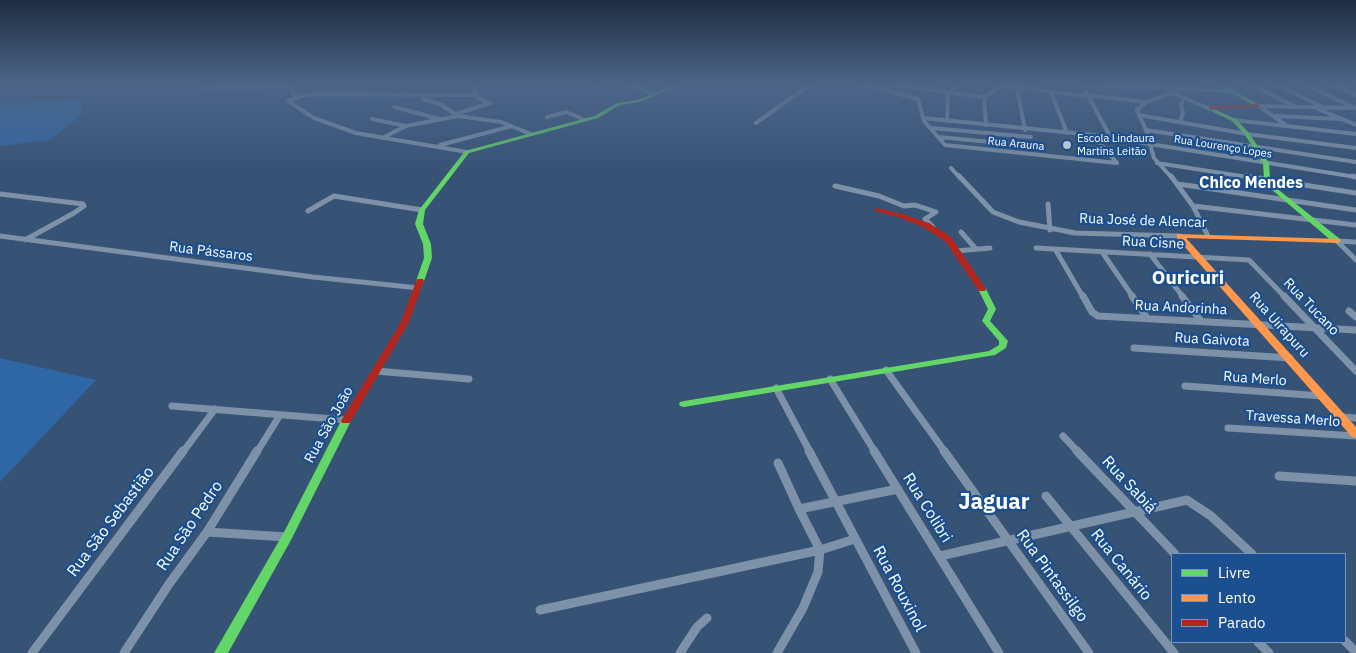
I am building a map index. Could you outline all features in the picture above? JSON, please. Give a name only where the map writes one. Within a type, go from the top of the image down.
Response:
[{"type":"street","points":[[310,115],[356,133],[468,152],[600,115]]},
{"type":"street","points":[[425,115],[441,120]]},
{"type":"street","points":[[380,138],[406,126],[455,115]]},
{"type":"street","points":[[460,115],[501,122],[531,134]]},
{"type":"street","points":[[574,115],[585,120]]},
{"type":"street","points":[[756,123],[766,115]]},
{"type":"street","points":[[946,115],[946,121]]},
{"type":"street","points":[[985,115],[986,124]]},
{"type":"street","points":[[1024,115],[1031,137],[1030,154]]},
{"type":"street","points":[[1060,115],[1067,133]]},
{"type":"street","points":[[1099,115],[1111,138]]},
{"type":"street","points":[[1139,115],[1157,163],[1178,184],[1193,206],[1208,236]]},
{"type":"street","points":[[1142,115],[1247,134],[1356,148]]},
{"type":"street","points":[[1180,122],[1182,115]]},
{"type":"street","points":[[1224,115],[1234,120],[1356,134]]},
{"type":"street","points":[[1332,115],[1356,125]]},
{"type":"street","points":[[1276,116],[1340,120]]},
{"type":"street","points":[[1276,116],[1288,126]]},
{"type":"street","points":[[923,118],[938,137],[1030,145]]},
{"type":"street","name":"Rua Lourenço Lopes","points":[[923,118],[1111,138],[1356,177]]},
{"type":"street","points":[[372,119],[406,126]]},
{"type":"street","points":[[1234,120],[1247,134],[1266,163],[1267,179],[1356,260]]},
{"type":"street","points":[[974,124],[978,126],[979,133]]},
{"type":"street","points":[[436,146],[512,126]]},
{"type":"street","points":[[931,128],[1031,137]]},
{"type":"street","points":[[1027,129],[1025,137],[1036,154]]},
{"type":"street","points":[[1146,130],[1356,162]]},
{"type":"street","name":"Rua Arauna","points":[[938,137],[942,144],[1117,163],[1094,136]]},
{"type":"street","points":[[308,211],[334,196],[423,208],[468,152]]},
{"type":"street","points":[[1157,163],[1356,193]]},
{"type":"street","name":"Rua José de Alencar","points":[[951,168],[993,212],[1050,230],[1090,234],[1208,236],[1356,242]]},
{"type":"street","points":[[1178,184],[1356,210]]},
{"type":"street","points":[[835,186],[879,196],[904,206],[915,205],[936,212],[926,219],[932,228]]},
{"type":"street","points":[[0,194],[83,204],[84,206],[74,213],[25,240]]},
{"type":"street","points":[[1048,204],[1050,230]]},
{"type":"street","points":[[1193,206],[1356,225]]},
{"type":"street","name":"Rua São João","points":[[221,653],[287,537],[346,420],[404,324],[419,288],[428,258],[428,244],[420,224],[423,208]]},
{"type":"street","points":[[684,404],[992,353],[1004,344],[1004,341],[986,321],[992,309],[984,292],[948,239],[932,228],[905,216],[877,210]]},
{"type":"street","points":[[961,232],[976,249]]},
{"type":"street","name":"Rua Pássaros","points":[[0,236],[313,277],[419,288]]},
{"type":"street","name":"Rua Uirapuru","points":[[1180,236],[1324,396],[1356,435]]},
{"type":"street","points":[[956,251],[990,248]]},
{"type":"street","name":"Rua Cisne","points":[[1036,248],[1150,254],[1195,252],[1249,260]]},
{"type":"street","points":[[1055,249],[1094,314]]},
{"type":"street","points":[[1102,252],[1147,318]]},
{"type":"street","points":[[1150,254],[1201,321]]},
{"type":"street","name":"Rua Tucano","points":[[1249,260],[1356,371]]},
{"type":"street","points":[[1349,311],[1356,317]]},
{"type":"street","name":"Rua Andorinha","points":[[1094,314],[1356,330]]},
{"type":"street","name":"Rua Gaivota","points":[[1134,348],[1290,358]]},
{"type":"street","name":"Rua Pintassilgo","points":[[886,370],[1089,653]]},
{"type":"street","points":[[376,371],[468,379]]},
{"type":"street","name":"Rua Colibri","points":[[830,379],[999,653]]},
{"type":"street","name":"Rua Merlo","points":[[1185,386],[1324,396]]},
{"type":"street","name":"Rua Rouxinol","points":[[776,388],[916,653]]},
{"type":"street","points":[[172,406],[346,420]]},
{"type":"street","name":"Rua São Sebastião","points":[[32,653],[215,409]]},
{"type":"street","name":"Rua São Pedro","points":[[124,653],[169,584],[207,532],[280,415]]},
{"type":"street","points":[[1342,417],[1356,418]]},
{"type":"street","name":"Travessa Merlo","points":[[1228,428],[1356,435]]},
{"type":"street","name":"Rua Sabiá","points":[[1062,436],[1174,553]]},
{"type":"street","points":[[778,463],[820,550],[818,572],[803,608],[781,650]]},
{"type":"street","points":[[1279,476],[1356,481]]},
{"type":"street","points":[[799,509],[898,489]]},
{"type":"street","name":"Rua Canário","points":[[1046,496],[1174,653]]},
{"type":"street","points":[[940,556],[1072,528],[1186,500],[1200,507],[1251,553]]},
{"type":"street","points":[[207,532],[287,537]]},
{"type":"street","points":[[540,610],[820,550],[856,539]]},
{"type":"street","points":[[680,653],[697,627],[707,618]]},
{"type":"street","points":[[1346,642],[1356,652]]},
{"type":"street","points":[[1259,643],[1269,653]]},
{"type":"shaded area","points":[[0,115],[80,115],[50,140],[0,146]]},
{"type":"shaded area","points":[[0,358],[96,380],[0,482]]},
{"type":"traffic: fast","points":[[420,281],[428,258],[427,244],[419,224],[422,210],[467,152],[599,115]]},
{"type":"traffic: fast","points":[[1224,115],[1234,120],[1247,134],[1266,163],[1267,179],[1273,188],[1337,241]]},
{"type":"traffic: fast","points":[[684,404],[992,353],[1003,346],[1004,341],[986,321],[992,309],[982,289]]},
{"type":"traffic: fast","points":[[221,653],[287,537],[346,421]]},
{"type":"traffic: slow","points":[[1180,236],[1356,434]]},
{"type":"traffic: slow","points":[[1180,236],[1337,241]]},
{"type":"traffic: jam","points":[[877,210],[900,215],[926,225],[948,239],[982,289]]},
{"type":"traffic: jam","points":[[346,421],[404,324],[420,281]]},
{"type":"place","name":"Escola Lindaura Martins Leitão","points":[[1067,145]]},
{"type":"district","name":"Chico Mendes","points":[[1251,183]]},
{"type":"district","name":"Ouricuri","points":[[1188,279]]},
{"type":"district","name":"Jaguar","points":[[994,503]]}]
